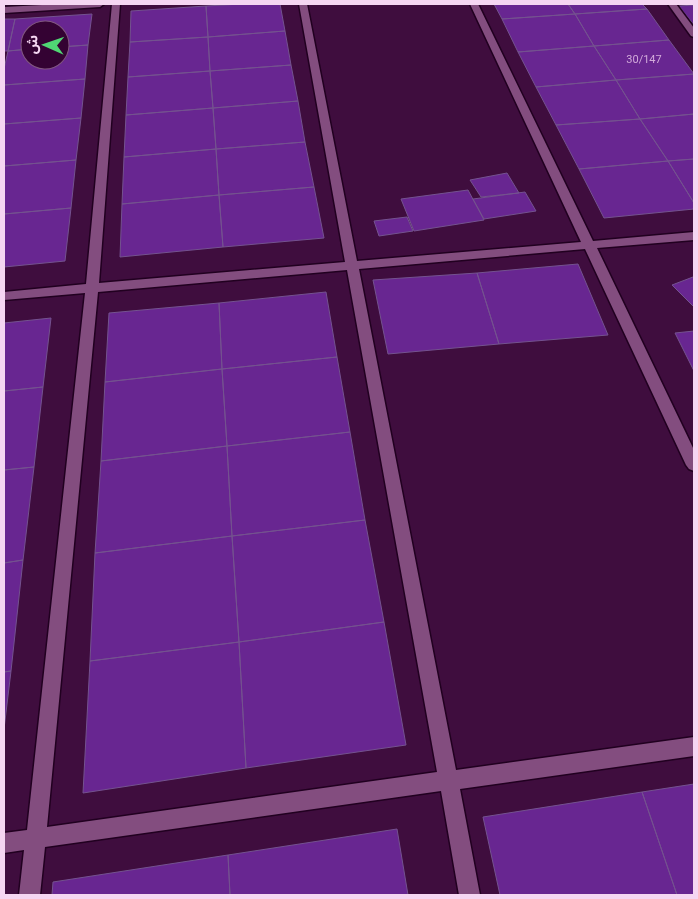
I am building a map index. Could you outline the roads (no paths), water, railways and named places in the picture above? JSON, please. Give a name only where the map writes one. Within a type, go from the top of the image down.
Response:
[{"type":"street","points":[[4,10],[100,4]]},
{"type":"street","points":[[30,895],[92,288],[116,4]]},
{"type":"street","points":[[303,4],[470,895]]},
{"type":"street","points":[[474,4],[694,466]]},
{"type":"street","points":[[672,4],[694,34]]},
{"type":"street","points":[[4,296],[694,236]]},
{"type":"street","points":[[4,843],[694,746]]}]
